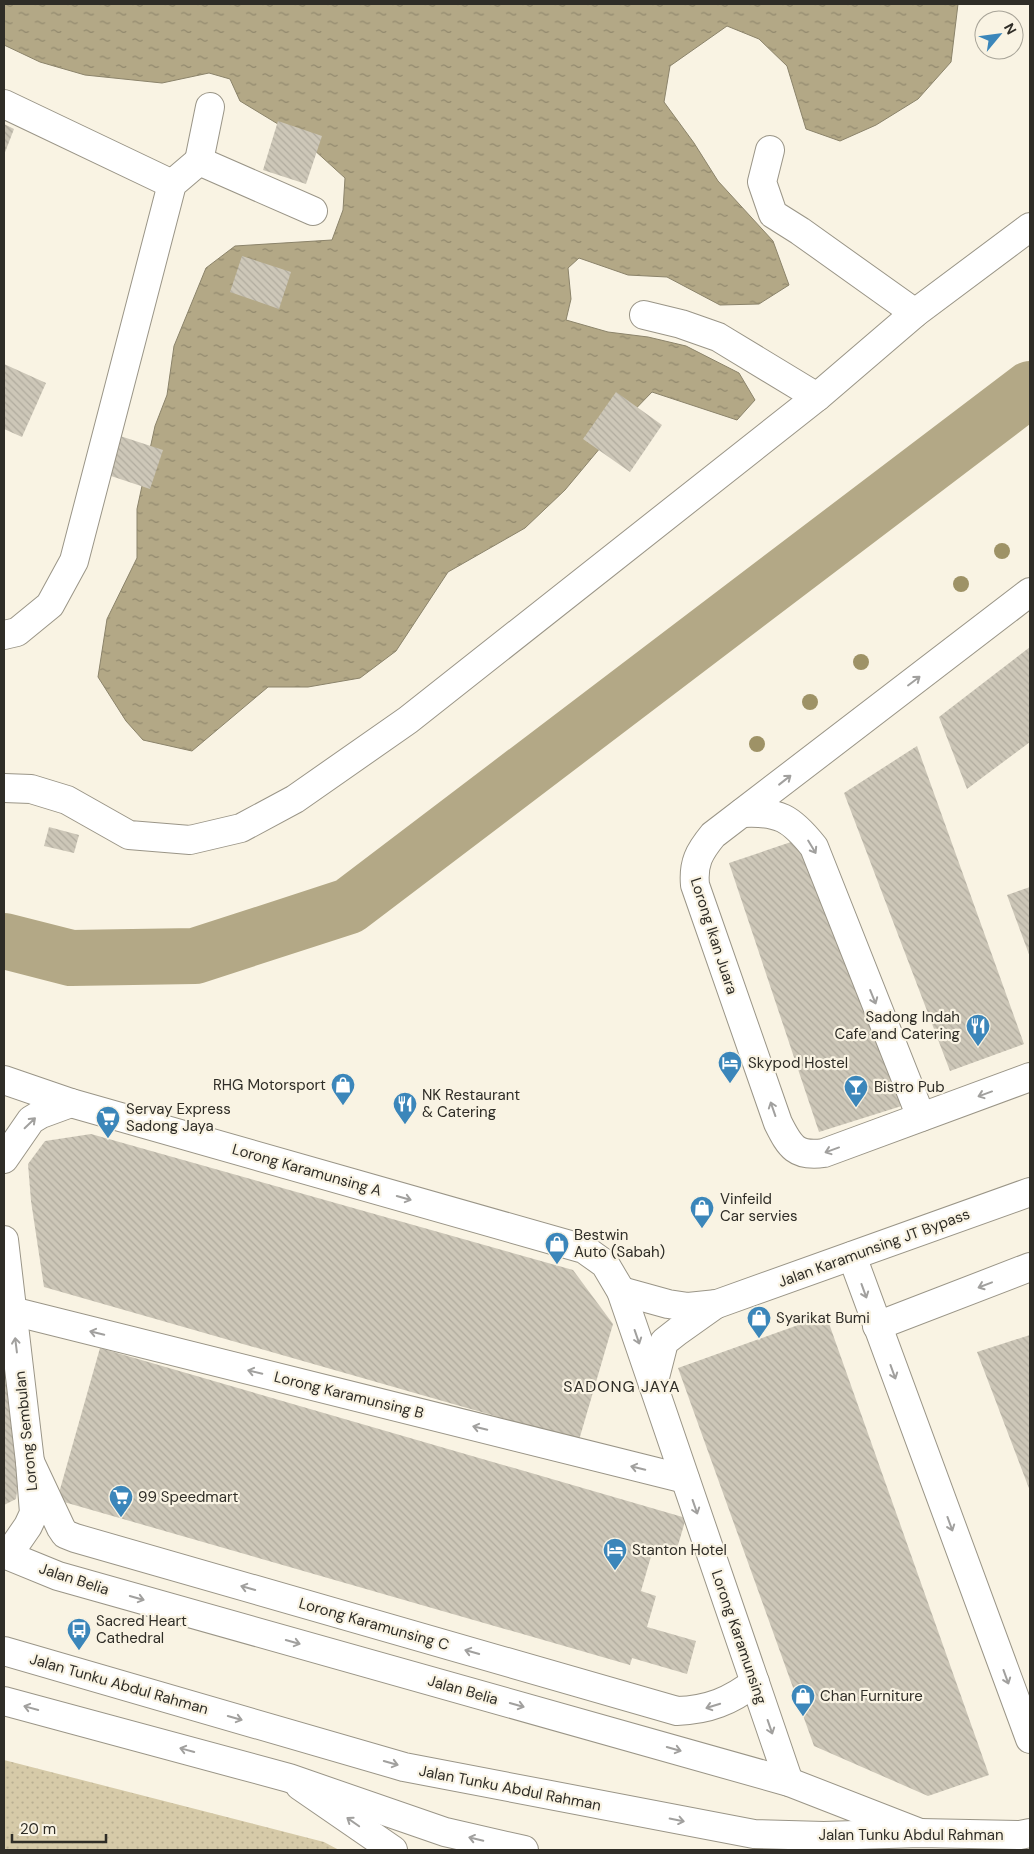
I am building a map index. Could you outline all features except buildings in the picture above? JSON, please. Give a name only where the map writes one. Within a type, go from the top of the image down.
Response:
[{"type":"street","points":[[4,104],[172,184]]},
{"type":"street","points":[[4,635],[17,632],[50,605],[74,562],[172,184],[199,161],[210,107]]},
{"type":"street","points":[[770,150],[762,182],[773,214],[916,313]]},
{"type":"street","points":[[199,161],[313,211]]},
{"type":"street","points":[[4,788],[31,789],[67,800],[129,835],[190,840],[241,828],[295,799],[408,720],[817,397],[916,313],[1030,227]]},
{"type":"street","points":[[644,314],[718,337],[817,397]]},
{"type":"street","name":"Lorong Ikan Juara","points":[[1030,592],[713,835],[697,858],[694,871],[695,885],[778,1123],[785,1138],[797,1151],[811,1155],[824,1153],[1030,1077]]},
{"type":"street","points":[[742,813],[762,812],[783,818],[800,829],[814,847],[921,1117]]},
{"type":"street","name":"Lorong Karamunsing A","points":[[4,1080],[71,1103],[584,1249]]},
{"type":"street","points":[[4,1159],[31,1120],[41,1114],[71,1103]]},
{"type":"street","name":"Jalan Karamunsing JT Bypass","points":[[718,1304],[1030,1192]]},
{"type":"street","name":"Lorong Sembulan","points":[[4,1240],[30,1462],[34,1514],[28,1526],[6,1555]]},
{"type":"street","name":"Lorong Karamunsing","points":[[584,1249],[605,1264],[621,1291],[788,1782]]},
{"type":"street","points":[[852,1256],[1030,1739]]},
{"type":"street","points":[[877,1326],[1030,1267]]},
{"type":"street","points":[[621,1291],[668,1304],[688,1307],[718,1304]]},
{"type":"street","points":[[653,1385],[664,1342],[718,1304]]},
{"type":"street","name":"Lorong Karamunsing B","points":[[12,1311],[685,1479]]},
{"type":"street","name":"Lorong Karamunsing C","points":[[30,1462],[61,1528],[65,1534],[75,1538],[677,1711],[704,1708],[718,1704],[740,1694],[755,1682]]},
{"type":"street","points":[[58,1576],[75,1538]]},
{"type":"street","name":"Jalan Belia","points":[[6,1555],[58,1576],[788,1782],[920,1833]]},
{"type":"street","name":"Jalan Tunku Abdul Rahman","points":[[4,1650],[404,1767],[754,1834],[824,1836],[920,1833],[1020,1835],[1030,1833]]},
{"type":"street","points":[[4,1701],[289,1778],[445,1832],[524,1850]]},
{"type":"street","points":[[289,1778],[393,1850]]},
{"type":"shaded area","points":[[4,1760],[324,1842],[339,1850],[4,1850]]},
{"type":"water","points":[[4,4],[958,4],[951,62],[918,99],[876,125],[840,141],[806,129],[787,66],[759,39],[727,26],[670,66],[664,102],[694,143],[718,181],[773,241],[789,285],[759,304],[720,305],[667,277],[628,275],[579,258],[568,268],[571,299],[566,320],[608,332],[648,337],[686,346],[739,373],[755,400],[737,420],[652,392],[616,429],[565,490],[525,528],[448,572],[396,651],[360,678],[308,687],[268,687],[192,751],[143,740],[126,721],[98,677],[107,619],[137,558],[137,509],[155,426],[167,395],[174,346],[206,268],[235,246],[332,240],[343,210],[345,178],[301,138],[240,101],[230,79],[209,73],[162,83],[85,75],[40,62],[4,45]]},
{"type":"waterway","points":[[4,941],[71,958],[195,956],[349,906],[1030,389]]},
{"type":"place","name":"Sadong Indah Cafe and Catering","points":[[978,1047]]},
{"type":"place","name":"Skypod Hostel","points":[[730,1084]]},
{"type":"place","name":"RHG Motorsport","points":[[343,1106]]},
{"type":"place","name":"Bistro Pub","points":[[856,1108]]},
{"type":"place","name":"NK Restaurant & Catering","points":[[405,1125]]},
{"type":"place","name":"Servay Express Sadong Jaya","points":[[108,1139]]},
{"type":"place","name":"Vinfeild Car servies","points":[[702,1229]]},
{"type":"place","name":"Bestwin Auto (Sabah)","points":[[557,1265]]},
{"type":"place","name":"Syarikat Bumi","points":[[759,1339]]},
{"type":"place","name":"99 Speedmart","points":[[121,1518]]},
{"type":"place","name":"Stanton Hotel","points":[[615,1571]]},
{"type":"place","name":"Sacred Heart Cathedral","points":[[79,1651]]},
{"type":"place","name":"Chan Furniture","points":[[803,1717]]},
{"type":"district","name":"SADONG JAYA","points":[[622,1386]]}]
